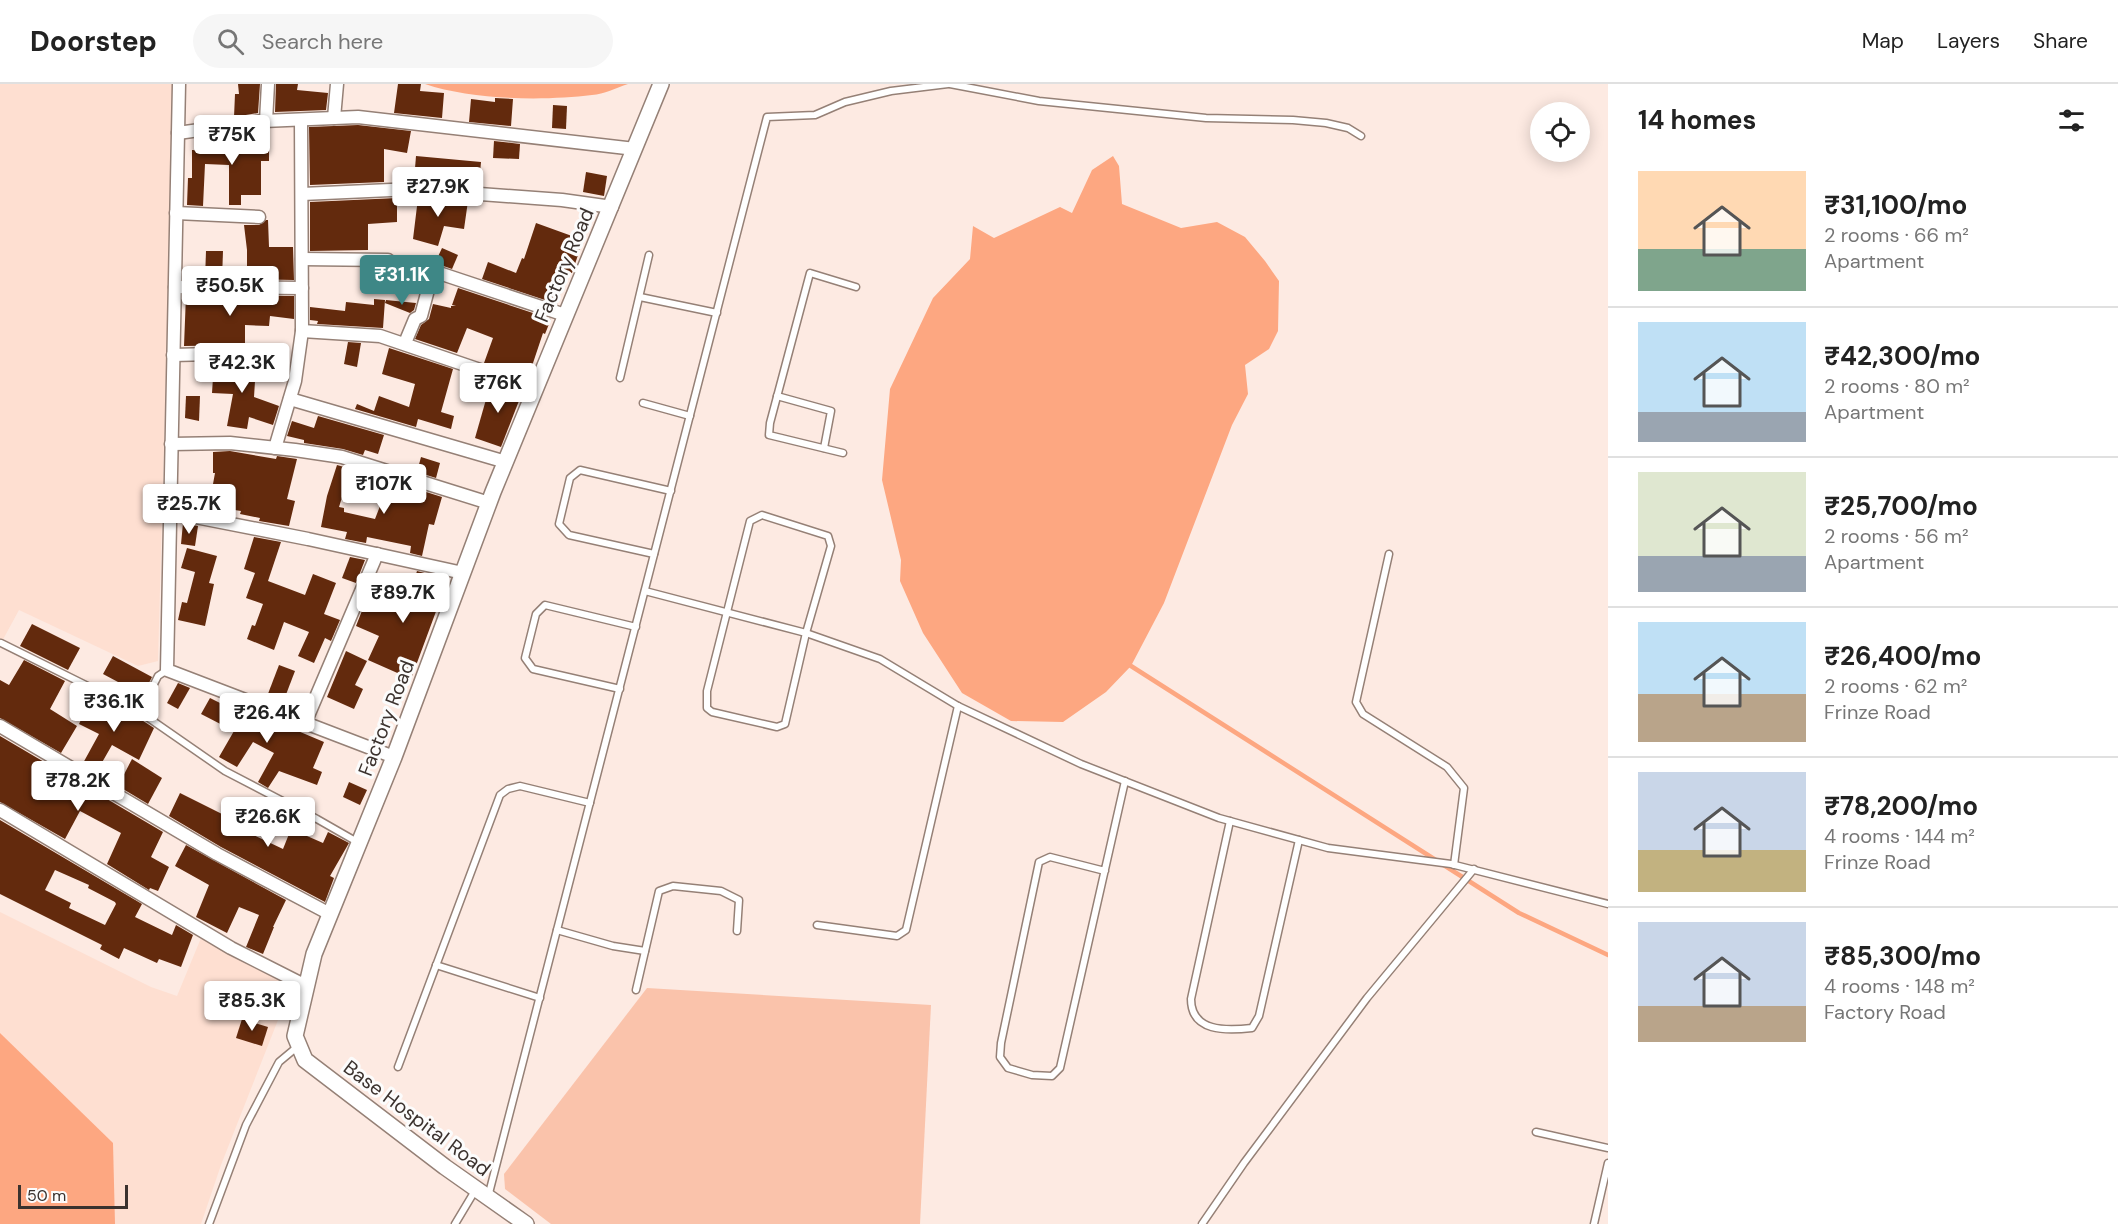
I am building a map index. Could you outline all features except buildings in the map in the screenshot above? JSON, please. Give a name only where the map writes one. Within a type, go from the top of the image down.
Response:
[{"type":"street","points":[[179,84],[167,670],[394,757]]},
{"type":"street","points":[[266,121],[268,84]]},
{"type":"street","points":[[333,118],[337,84]]},
{"type":"street","name":"Factory Road","points":[[297,1041],[314,954],[394,757],[489,503],[661,84]]},
{"type":"street","points":[[178,134],[266,121],[358,117],[635,149]]},
{"type":"street","points":[[275,448],[295,381],[302,331],[301,120]]},
{"type":"street","points":[[302,194],[412,189],[562,200],[612,207]]},
{"type":"street","points":[[176,213],[259,217]]},
{"type":"street","points":[[302,259],[388,260]]},
{"type":"street","points":[[405,343],[415,319],[421,316],[433,271],[565,315]]},
{"type":"street","points":[[175,287],[302,288]]},
{"type":"street","points":[[302,331],[380,336],[536,389]]},
{"type":"street","points":[[173,355],[250,353]]},
{"type":"street","points":[[290,399],[386,429],[506,462]]},
{"type":"street","points":[[171,444],[230,443],[342,458],[489,503]]},
{"type":"street","points":[[170,512],[463,573]]},
{"type":"street","points":[[305,723],[377,554]]},
{"type":"street","points":[[0,726],[217,854],[330,914]]},
{"type":"street","points":[[0,810],[231,948],[306,986]]},
{"type":"street","name":"Base Hospital Road","points":[[297,1041],[305,1060],[526,1224]]},
{"type":"lane","points":[[455,1224],[482,1193],[540,998],[767,117],[815,115],[845,102],[891,91],[949,84],[1039,101],[1206,118],[1326,123],[1348,128],[1361,136]]},
{"type":"lane","points":[[620,378],[649,255]]},
{"type":"lane","points":[[843,453],[770,435],[770,423],[810,273],[856,287]]},
{"type":"lane","points":[[640,297],[717,313]]},
{"type":"lane","points":[[777,396],[831,411],[824,448]]},
{"type":"lane","points":[[643,403],[690,416]]},
{"type":"lane","points":[[654,554],[568,535],[559,524],[567,489],[570,478],[580,470],[671,491]]},
{"type":"lane","points":[[762,515],[828,536],[831,546],[785,724],[777,727],[712,712],[707,708],[707,691],[727,612],[750,521],[762,515]]},
{"type":"lane","points":[[1389,554],[1356,702],[1363,714],[1447,767],[1464,788],[1451,864]]},
{"type":"lane","points":[[645,591],[807,633],[879,659],[958,706],[1081,764],[1230,821],[1328,848],[1451,864],[1472,872],[1608,904]]},
{"type":"lane","points":[[620,689],[532,669],[525,658],[536,614],[545,605],[636,627]]},
{"type":"lane","points":[[1,643],[140,712],[225,771],[359,843]]},
{"type":"lane","points":[[140,712],[158,676],[167,670]]},
{"type":"lane","points":[[817,925],[897,936],[906,930],[958,706]]},
{"type":"lane","points":[[1105,871],[1050,857],[1039,862],[1001,1043],[1000,1057],[1008,1068],[1032,1075],[1052,1076],[1060,1068],[1105,871],[1125,781]]},
{"type":"lane","points":[[398,1067],[500,795],[508,789],[520,786],[590,803]]},
{"type":"lane","points":[[1230,821],[1191,999],[1191,1011],[1199,1022],[1218,1028],[1252,1028],[1259,1016],[1299,840]]},
{"type":"lane","points":[[1202,1224],[1244,1163],[1366,998],[1472,872]]},
{"type":"lane","points":[[636,990],[659,891],[673,886],[721,891],[739,900],[737,932]]},
{"type":"lane","points":[[557,930],[613,946],[645,951]]},
{"type":"lane","points":[[436,965],[540,998]]},
{"type":"lane","points":[[209,1224],[246,1125],[279,1062],[297,1041]]},
{"type":"lane","points":[[1536,1132],[1608,1149]]},
{"type":"lane","points":[[1594,1224],[1608,1163]]},
{"type":"shaded area","points":[[0,84],[174,84],[158,661],[138,666],[19,610],[0,645]]},
{"type":"shaded area","points":[[425,84],[628,84],[606,92],[573,97],[508,98],[464,93]]},
{"type":"shaded area","points":[[1113,156],[1119,166],[1122,204],[1181,228],[1217,222],[1245,237],[1279,281],[1278,331],[1269,349],[1245,365],[1248,394],[1232,425],[1164,603],[1131,666],[1106,692],[1063,722],[1011,721],[962,693],[923,633],[900,581],[901,560],[882,480],[890,389],[933,298],[970,259],[973,226],[994,238],[1060,207],[1072,213],[1092,170]]},
{"type":"shaded area","points":[[0,912],[151,987],[177,996],[201,938],[291,987],[221,1165],[201,1224],[0,1224]]},
{"type":"shaded area","points":[[647,988],[931,1005],[920,1224],[551,1224],[505,1189],[504,1174]]},
{"type":"shaded area","points":[[0,1033],[113,1143],[115,1224],[0,1224]]},
{"type":"waterway","points":[[1131,666],[1519,913],[1608,955]]}]
